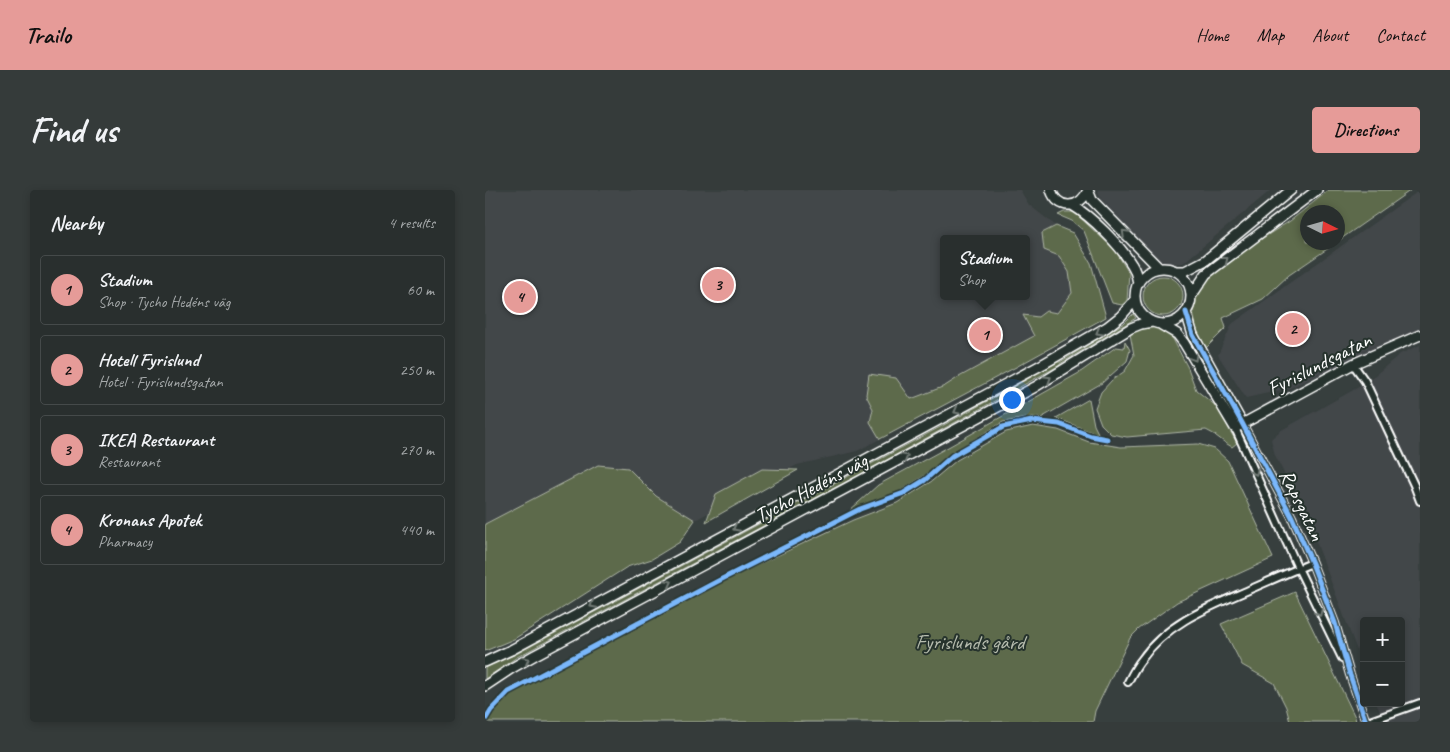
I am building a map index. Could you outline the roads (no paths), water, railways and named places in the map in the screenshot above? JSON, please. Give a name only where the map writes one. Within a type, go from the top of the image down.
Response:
[{"type":"main road","points":[[1051,190],[1057,201],[1065,205],[1073,205],[1079,202],[1085,197],[1088,190]]},
{"type":"main road","points":[[1088,190],[1092,200],[1159,268]]},
{"type":"main road","points":[[1291,190],[1206,260],[1185,271],[1159,268],[1143,276],[1135,292],[1135,300],[1138,309],[1144,317],[1156,323],[1170,323],[1179,319],[1186,312],[1192,295],[1206,274],[1317,190]]},
{"type":"main road","points":[[1073,205],[1085,213],[1122,252],[1132,265],[1138,284]]},
{"type":"main road","points":[[1176,270],[1187,281],[1192,295]]},
{"type":"main road","name":"Tycho Hedéns väg","points":[[485,662],[511,650],[1043,364],[1115,322],[1135,300]]},
{"type":"main road","name":"Rapsgatan","points":[[1186,312],[1193,335],[1239,426]]},
{"type":"main road","name":"Tycho Hedéns väg","points":[[485,686],[535,655],[1035,387],[1131,328],[1141,324],[1156,323]]},
{"type":"main road","name":"Rapsgatan","points":[[1156,323],[1177,334],[1184,342],[1239,426]]},
{"type":"main road","name":"Fyrislundsgatan","points":[[1239,426],[1353,364],[1420,335]]},
{"type":"street","points":[[1353,364],[1366,383],[1417,484],[1420,501]]},
{"type":"street","name":"Rapsgatan","points":[[1239,426],[1292,517],[1312,563],[1335,623],[1366,722]]},
{"type":"street","name":"Rapsgatan","points":[[1239,426],[1299,568],[1350,675]]},
{"type":"street","name":"Rapsgatan","points":[[1299,568],[1312,563]]},
{"type":"street","points":[[1127,682],[1142,658],[1177,625],[1223,601],[1299,568]]},
{"type":"street","points":[[1366,722],[1420,703]]},
{"type":"place","name":"IKEA Restaurant","points":[[718,285]]},
{"type":"place","name":"Kronans Apotek","points":[[520,297]]},
{"type":"place","name":"Hotell Fyrislund","points":[[1293,329]]},
{"type":"place","name":"Stadium","points":[[985,335]]},
{"type":"park label","name":"Fyrislunds gård","points":[[970,642]]}]
